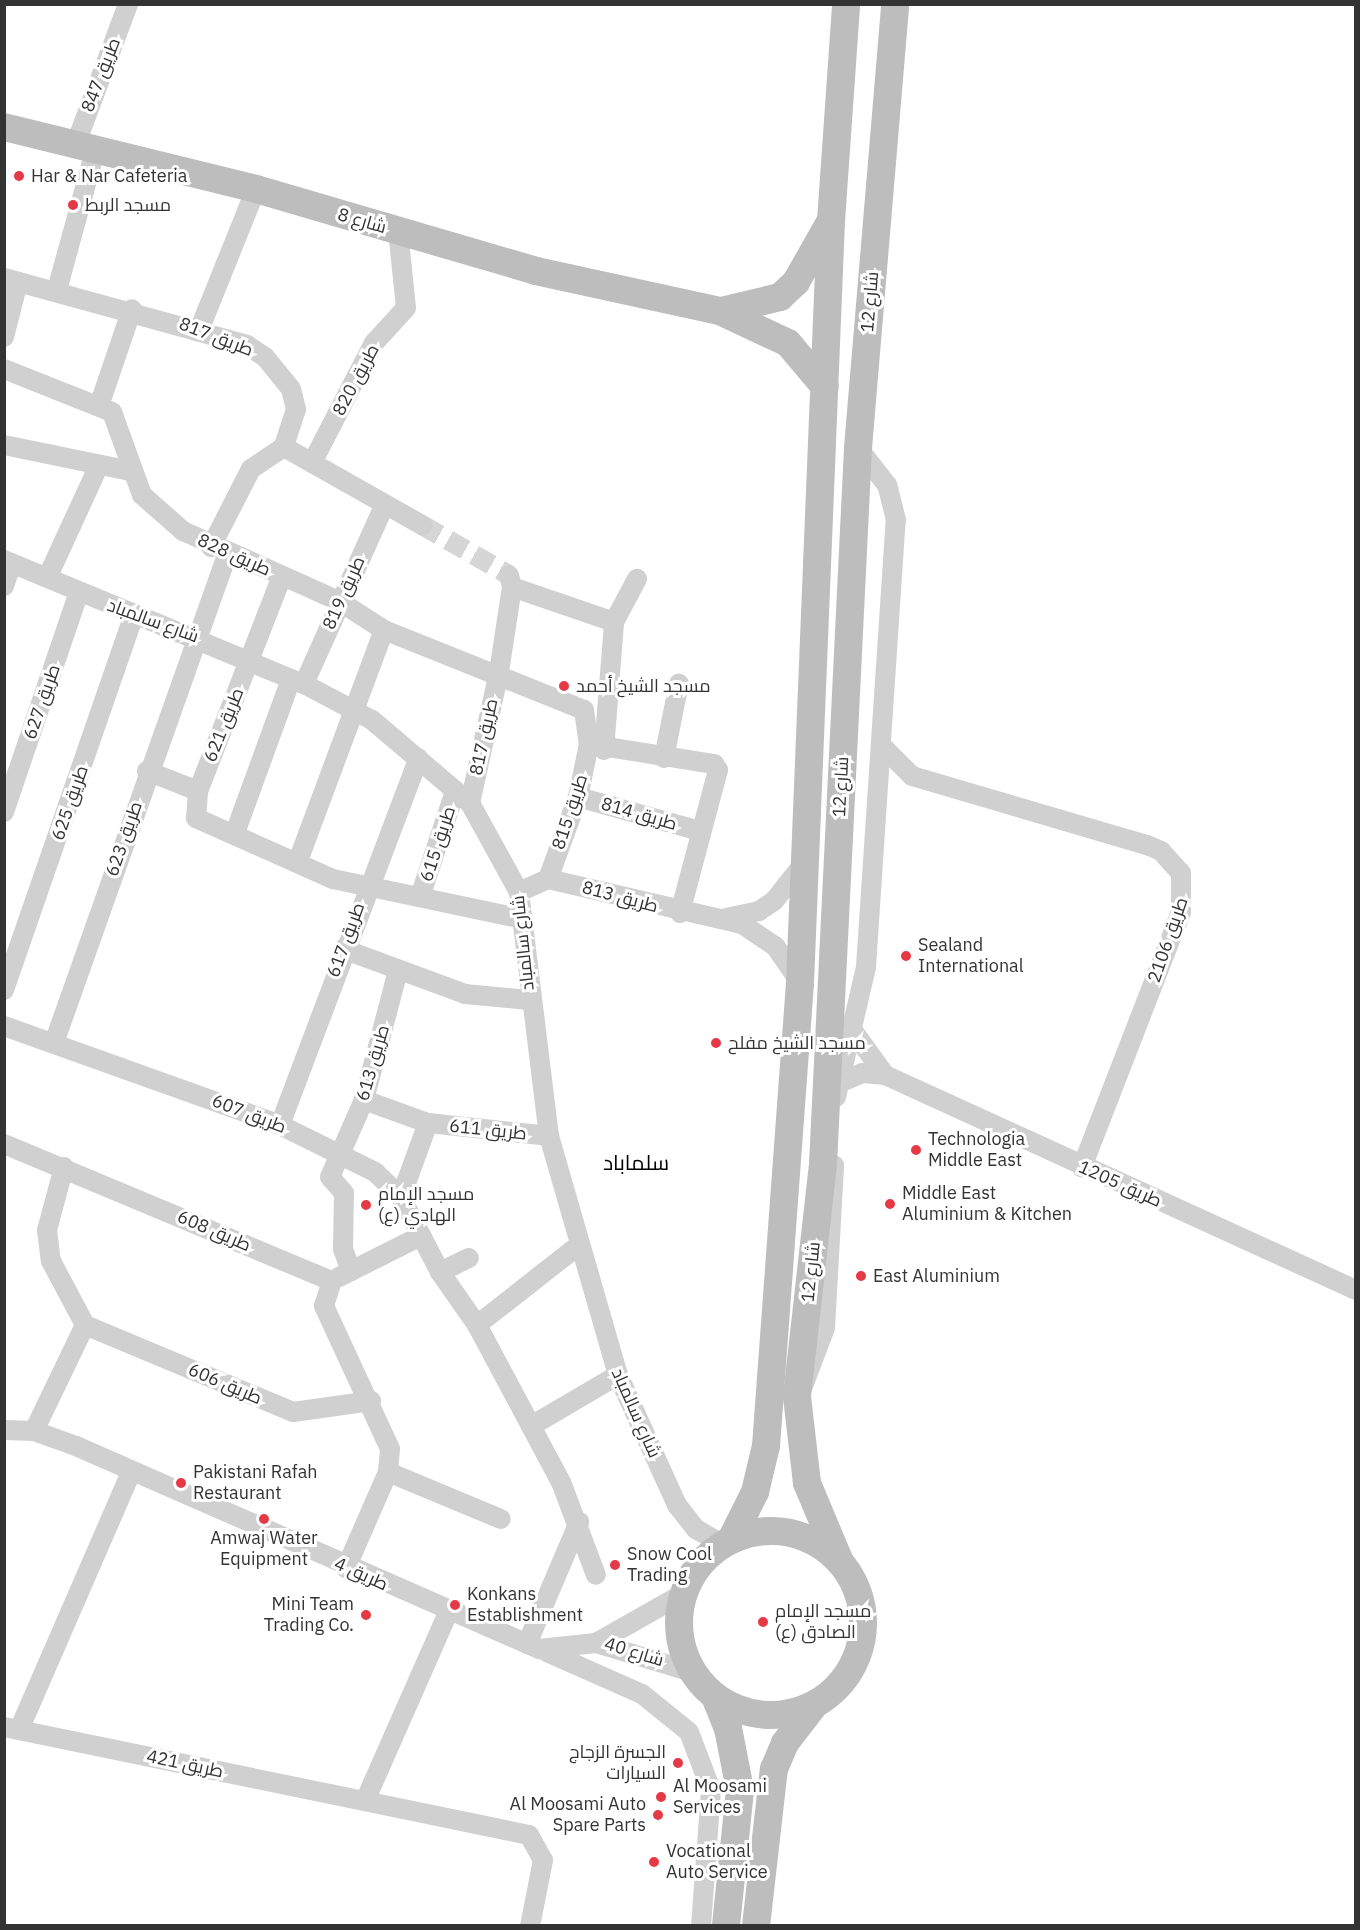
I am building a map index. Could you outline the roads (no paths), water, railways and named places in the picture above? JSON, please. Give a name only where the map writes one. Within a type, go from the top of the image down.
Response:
[{"type":"street","name":"طريق 847","points":[[57,290],[85,148],[128,4]]},
{"type":"street","name":"شارع 12","points":[[726,1542],[755,1492],[766,1446],[800,982],[831,221],[846,4]]},
{"type":"street","points":[[884,4],[878,84],[886,105]]},
{"type":"street","name":"شارع 12","points":[[840,1562],[807,1482],[797,1396],[823,1164],[858,448],[896,4]]},
{"type":"street","name":"شارع 8","points":[[4,127],[256,189],[536,271],[720,311],[753,322],[788,343],[825,387]]},
{"type":"street","points":[[200,327],[256,189]]},
{"type":"street","name":"شارع 8","points":[[720,311],[780,297],[796,282],[831,221]]},
{"type":"street","name":"طريق 820","points":[[312,463],[374,343],[406,308],[398,231]]},
{"type":"street","name":"طريق 817","points":[[4,338],[11,280],[200,327],[247,345],[281,372],[296,409],[284,447]]},
{"type":"street","points":[[4,369],[100,403],[132,309]]},
{"type":"street","name":"طريق 828","points":[[100,403],[118,420],[131,471],[159,514],[219,551],[339,601],[384,630],[499,672],[582,707],[596,747]]},
{"type":"street","points":[[4,445],[131,471]]},
{"type":"street","points":[[198,637],[219,551],[251,469],[284,447],[422,525]]},
{"type":"street","points":[[797,1396],[825,1328],[839,1083],[866,967],[884,748],[896,520],[887,485],[858,448]]},
{"type":"street","points":[[48,576],[99,465]]},
{"type":"street","name":"طريق 819","points":[[235,833],[298,681],[385,504]]},
{"type":"street","points":[[4,586],[8,562]]},
{"type":"street","name":"شارع سالمباد","points":[[8,562],[48,576],[134,615],[251,658],[298,681],[354,711],[419,758],[463,797],[519,892],[529,1000],[549,1136],[618,1376],[677,1505],[696,1529],[726,1542]]},
{"type":"street","points":[[251,658],[282,576]]},
{"type":"street","points":[[615,622],[637,579]]},
{"type":"street","name":"طريق 817","points":[[463,797],[499,672],[511,581],[615,622]]},
{"type":"street","name":"طريق 627","points":[[4,812],[79,592]]},
{"type":"street","name":"طريق 625","points":[[4,990],[134,615]]},
{"type":"street","name":"طريق 815","points":[[548,879],[596,747],[615,622]]},
{"type":"street","points":[[298,861],[384,630]]},
{"type":"street","name":"طريق 623","points":[[54,1043],[147,771],[198,637]]},
{"type":"street","name":"طريق 621","points":[[194,812],[198,791],[251,658]]},
{"type":"street","points":[[664,758],[679,683]]},
{"type":"street","points":[[596,747],[714,764],[718,770],[680,913]]},
{"type":"street","name":"طريق 2106","points":[[884,748],[896,765],[922,780],[1147,845],[1161,851],[1180,873],[1181,912],[1082,1167]]},
{"type":"street","name":"طريق 617","points":[[280,1125],[366,887],[419,758]]},
{"type":"street","points":[[147,771],[198,791]]},
{"type":"street","points":[[879,804],[902,783],[922,780]]},
{"type":"street","name":"طريق 615","points":[[420,897],[463,797]]},
{"type":"street","name":"طريق 814","points":[[578,797],[700,831]]},
{"type":"street","name":"طريق 615","points":[[194,812],[196,818],[298,861],[333,879],[523,919]]},
{"type":"street","name":"طريق 813","points":[[723,919],[759,911],[774,901],[804,863]]},
{"type":"street","points":[[519,892],[548,879]]},
{"type":"street","name":"طريق 813","points":[[548,879],[680,913],[723,919],[775,946],[800,982]]},
{"type":"street","points":[[343,949],[465,994],[529,1000]]},
{"type":"street","name":"طريق 613","points":[[351,1271],[343,1249],[344,1193],[330,1177],[364,1100],[398,970]]},
{"type":"street","name":"طريق 607","points":[[4,1026],[280,1125],[375,1172],[401,1197],[441,1272],[477,1325],[579,1522],[596,1575]]},
{"type":"street","name":"طريق 1205","points":[[853,1030],[885,1075]]},
{"type":"street","name":"طريق 1205","points":[[839,1083],[862,1073],[885,1075],[1082,1167],[1356,1290]]},
{"type":"street","name":"طريق 611","points":[[364,1100],[428,1123],[549,1136]]},
{"type":"street","name":"طريق 611","points":[[401,1197],[428,1123]]},
{"type":"street","name":"طريق 608","points":[[4,1144],[64,1167],[332,1281]]},
{"type":"street","points":[[34,1431],[85,1325],[51,1261],[47,1230],[64,1167]]},
{"type":"street","points":[[346,1568],[388,1472],[390,1449],[371,1401],[324,1306],[332,1281],[421,1236]]},
{"type":"street","points":[[477,1325],[579,1245]]},
{"type":"street","points":[[441,1272],[469,1258]]},
{"type":"street","name":"طريق 606","points":[[85,1325],[293,1412],[371,1401]]},
{"type":"street","points":[[531,1426],[618,1376]]},
{"type":"street","name":"طريق 4","points":[[4,1430],[34,1431],[448,1613],[533,1646],[596,1643]]},
{"type":"street","points":[[12,1729],[131,1472]]},
{"type":"street","points":[[388,1472],[501,1519]]},
{"type":"street","points":[[579,1522],[533,1646],[642,1694],[689,1732],[704,1760],[711,1790],[701,1926]]},
{"type":"street","points":[[726,1926],[740,1790],[728,1728],[716,1698],[692,1672],[680,1638],[684,1593],[703,1562],[726,1542],[759,1532],[789,1533],[817,1544],[840,1562],[859,1596],[860,1648],[849,1672],[816,1704],[784,1743],[774,1769],[756,1926]]},
{"type":"street","name":"شارع 40","points":[[596,1643],[684,1593]]},
{"type":"street","points":[[365,1801],[448,1613]]},
{"type":"street","name":"شارع 40","points":[[596,1643],[692,1672]]},
{"type":"street","points":[[716,1698],[765,1716],[816,1704]]},
{"type":"street","name":"طريق 421","points":[[12,1729],[529,1835],[543,1860],[530,1926]]},
{"type":"street","points":[[716,1926],[731,1893]]},
{"type":"tunnel","points":[[422,525],[509,575]]},
{"type":"place","name":"Har & Nar Cafeteria","points":[[19,176]]},
{"type":"place","name":"مسجد الربط","points":[[73,205]]},
{"type":"place","name":"مسجد الشيخ أحمد","points":[[564,686]]},
{"type":"place","name":"Sealand International","points":[[906,956]]},
{"type":"place","name":"مسجد الشيخ مفلح","points":[[716,1043]]},
{"type":"place","name":"Technologia Middle East","points":[[916,1150]]},
{"type":"place","name":"Middle East Aluminium & Kitchen","points":[[890,1204]]},
{"type":"place","name":"مسجد الإمام الهادي (ع)","points":[[366,1205]]},
{"type":"place","name":"East Aluminium","points":[[861,1276]]},
{"type":"place","name":"Pakistani Rafah Restaurant","points":[[181,1483]]},
{"type":"place","name":"Amwaj Water Equipment","points":[[264,1519]]},
{"type":"place","name":"Snow Cool Trading","points":[[615,1565]]},
{"type":"place","name":"Konkans Establishment","points":[[455,1605]]},
{"type":"place","name":"Mini Team Trading Co.","points":[[366,1615]]},
{"type":"place","name":"مسجد الإمام الصادق (ع)","points":[[763,1622]]},
{"type":"place","name":"الجسرة الزجاج السيارات","points":[[678,1763]]},
{"type":"place","name":"Al Moosami Services","points":[[661,1797]]},
{"type":"place","name":"Al Moosami Auto Spare Parts","points":[[658,1815]]},
{"type":"place","name":"Vocational Auto Service","points":[[654,1862]]},
{"type":"district","name":"سلماباد","points":[[636,1162]]}]
